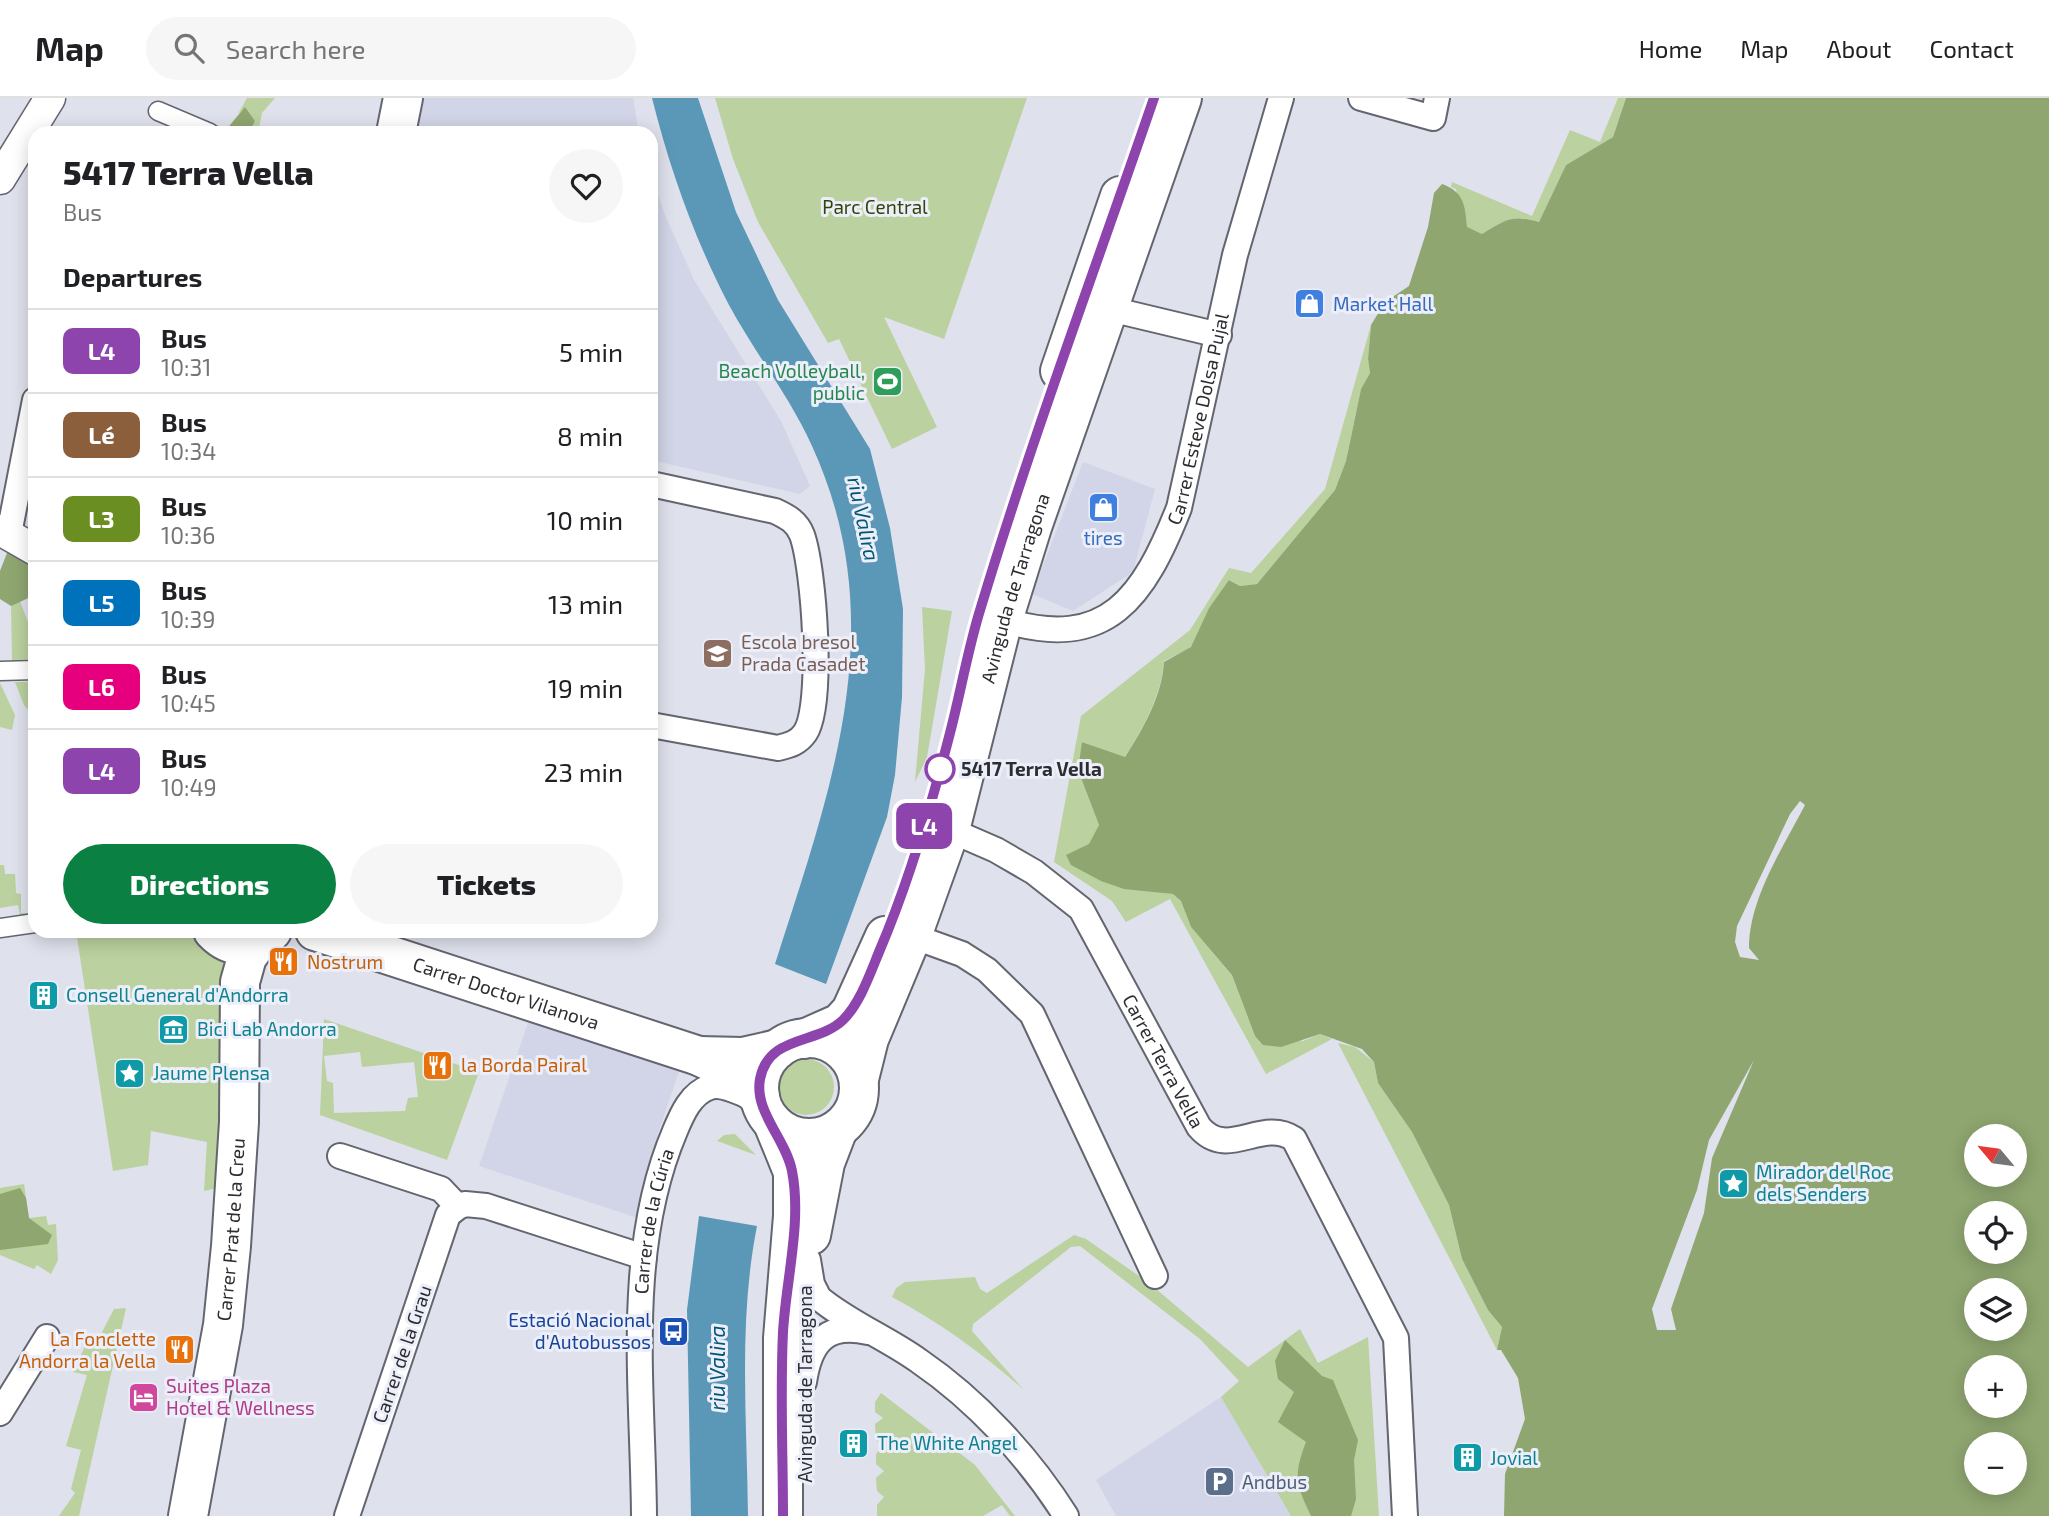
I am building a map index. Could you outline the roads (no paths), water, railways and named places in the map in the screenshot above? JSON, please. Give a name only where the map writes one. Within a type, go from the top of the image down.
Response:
[{"type":"main road","points":[[397,126],[403,98]]},
{"type":"main road","name":"Avinguda de Tarragona","points":[[791,1044],[834,1027],[851,1012],[884,940],[923,829],[974,632],[1002,538],[1154,98]]},
{"type":"main road","name":"Avinguda de Tarragona","points":[[859,1079],[869,1039],[912,936],[950,830],[1003,620],[1032,527],[1182,98]]},
{"type":"main road","points":[[219,938],[229,953],[240,982]]},
{"type":"main road","points":[[223,938],[235,945],[260,938]]},
{"type":"main road","name":"Carrer Prat de la Creu","points":[[188,1516],[222,1325],[232,1246],[239,1122],[240,982],[247,957],[267,938]]},
{"type":"main road","name":"Carrer Doctor Vilanova","points":[[337,938],[699,1056],[720,1066],[766,1110]]},
{"type":"main road","points":[[821,1039],[843,1050],[853,1063],[859,1079],[856,1107],[838,1129],[825,1136],[804,1138],[791,1135],[766,1110],[762,1071],[791,1044],[821,1039]]},
{"type":"main road","name":"Carrer Doctor Vilanova","points":[[699,1056],[743,1057],[791,1044]]},
{"type":"main road","name":"Avinguda de Tarragona","points":[[766,1110],[793,1172],[793,1216],[783,1338],[783,1516]]},
{"type":"main road","name":"Avinguda de Tarragona","points":[[804,1516],[807,1260],[817,1195],[838,1129]]},
{"type":"street","points":[[33,126],[50,98]]},
{"type":"street","name":"Carrer Esteve Dolsa Pujal","points":[[1003,620],[1029,628],[1063,628],[1101,623],[1123,606],[1146,578],[1180,509],[1235,255],[1281,98]]},
{"type":"street","points":[[1361,98],[1435,108]]},
{"type":"street","points":[[158,111],[195,126]]},
{"type":"street","points":[[0,179],[28,134]]},
{"type":"street","points":[[1110,309],[1219,335]]},
{"type":"street","points":[[28,432],[5,532],[28,547]]},
{"type":"street","points":[[658,486],[775,511],[792,519],[801,534],[810,570],[816,681],[807,731],[795,744],[778,748],[658,726]]},
{"type":"street","points":[[0,671],[28,670]]},
{"type":"street","name":"Carrer Terra Vella","points":[[950,830],[996,850],[1034,872],[1081,909],[1199,1127],[1208,1138],[1218,1142],[1274,1131],[1285,1133],[1294,1139],[1396,1338],[1405,1516]]},
{"type":"street","points":[[0,928],[28,924]]},
{"type":"street","points":[[912,936],[962,954],[987,970],[1032,1014],[1156,1276]]},
{"type":"street","name":"Carrer de la Cúria","points":[[644,1516],[641,1284],[663,1158],[683,1112],[695,1096],[711,1086],[723,1087],[745,1095],[766,1110]]},
{"type":"street","points":[[340,1156],[441,1189],[454,1202],[486,1206],[644,1257]]},
{"type":"street","name":"Carrer de la Grau","points":[[347,1516],[454,1202]]},
{"type":"street","points":[[807,1260],[812,1284],[819,1298],[920,1361],[979,1411],[1035,1472],[1066,1516]]},
{"type":"street","points":[[804,1382],[807,1362],[822,1338],[836,1330],[851,1328],[876,1334]]},
{"type":"street","points":[[0,1413],[47,1337]]},
{"type":"water","name":"riu Valira","points":[[652,98],[698,98],[736,212],[778,300],[870,449],[890,528],[903,609],[902,697],[895,775],[887,817],[826,984],[775,964],[816,835],[845,707],[851,643],[849,578],[836,513],[812,446],[783,393],[739,323],[705,255],[675,178]]},
{"type":"water","name":"riu Valira","points":[[699,1216],[757,1226],[747,1298],[745,1407],[748,1516],[691,1516],[687,1310]]},
{"type":"place","name":"Market Hall","points":[[1310,304]]},
{"type":"place","name":"Beach Volleyball, public","points":[[888,382]]},
{"type":"place","name":"tires","points":[[1103,507]]},
{"type":"place","name":"Escola bresol Prada Casadet","points":[[718,653]]},
{"type":"place","name":"5417 Terra Vella","points":[[940,769]]},
{"type":"place","name":"Nostrum","points":[[284,962]]},
{"type":"place","name":"Consell General d'Andorra","points":[[43,995]]},
{"type":"place","name":"Bici Lab Andorra","points":[[174,1029]]},
{"type":"place","name":"la Borda Pairal","points":[[438,1065]]},
{"type":"place","name":"Jaume Plensa","points":[[130,1073]]},
{"type":"place","name":"Mirador del Roc dels Senders","points":[[1733,1183]]},
{"type":"place","name":"Estació Nacional d'Autobussos","points":[[674,1331]]},
{"type":"place","name":"La Fonclette Andorra la Vella","points":[[179,1350]]},
{"type":"place","name":"Suites Plaza Hotel & Wellness","points":[[143,1397]]},
{"type":"place","name":"The White Angel","points":[[854,1443]]},
{"type":"place","name":"Jovial","points":[[1467,1458]]},
{"type":"place","name":"Andbus","points":[[1219,1482]]},
{"type":"park label","name":"Parc Central","points":[[875,207]]}]
